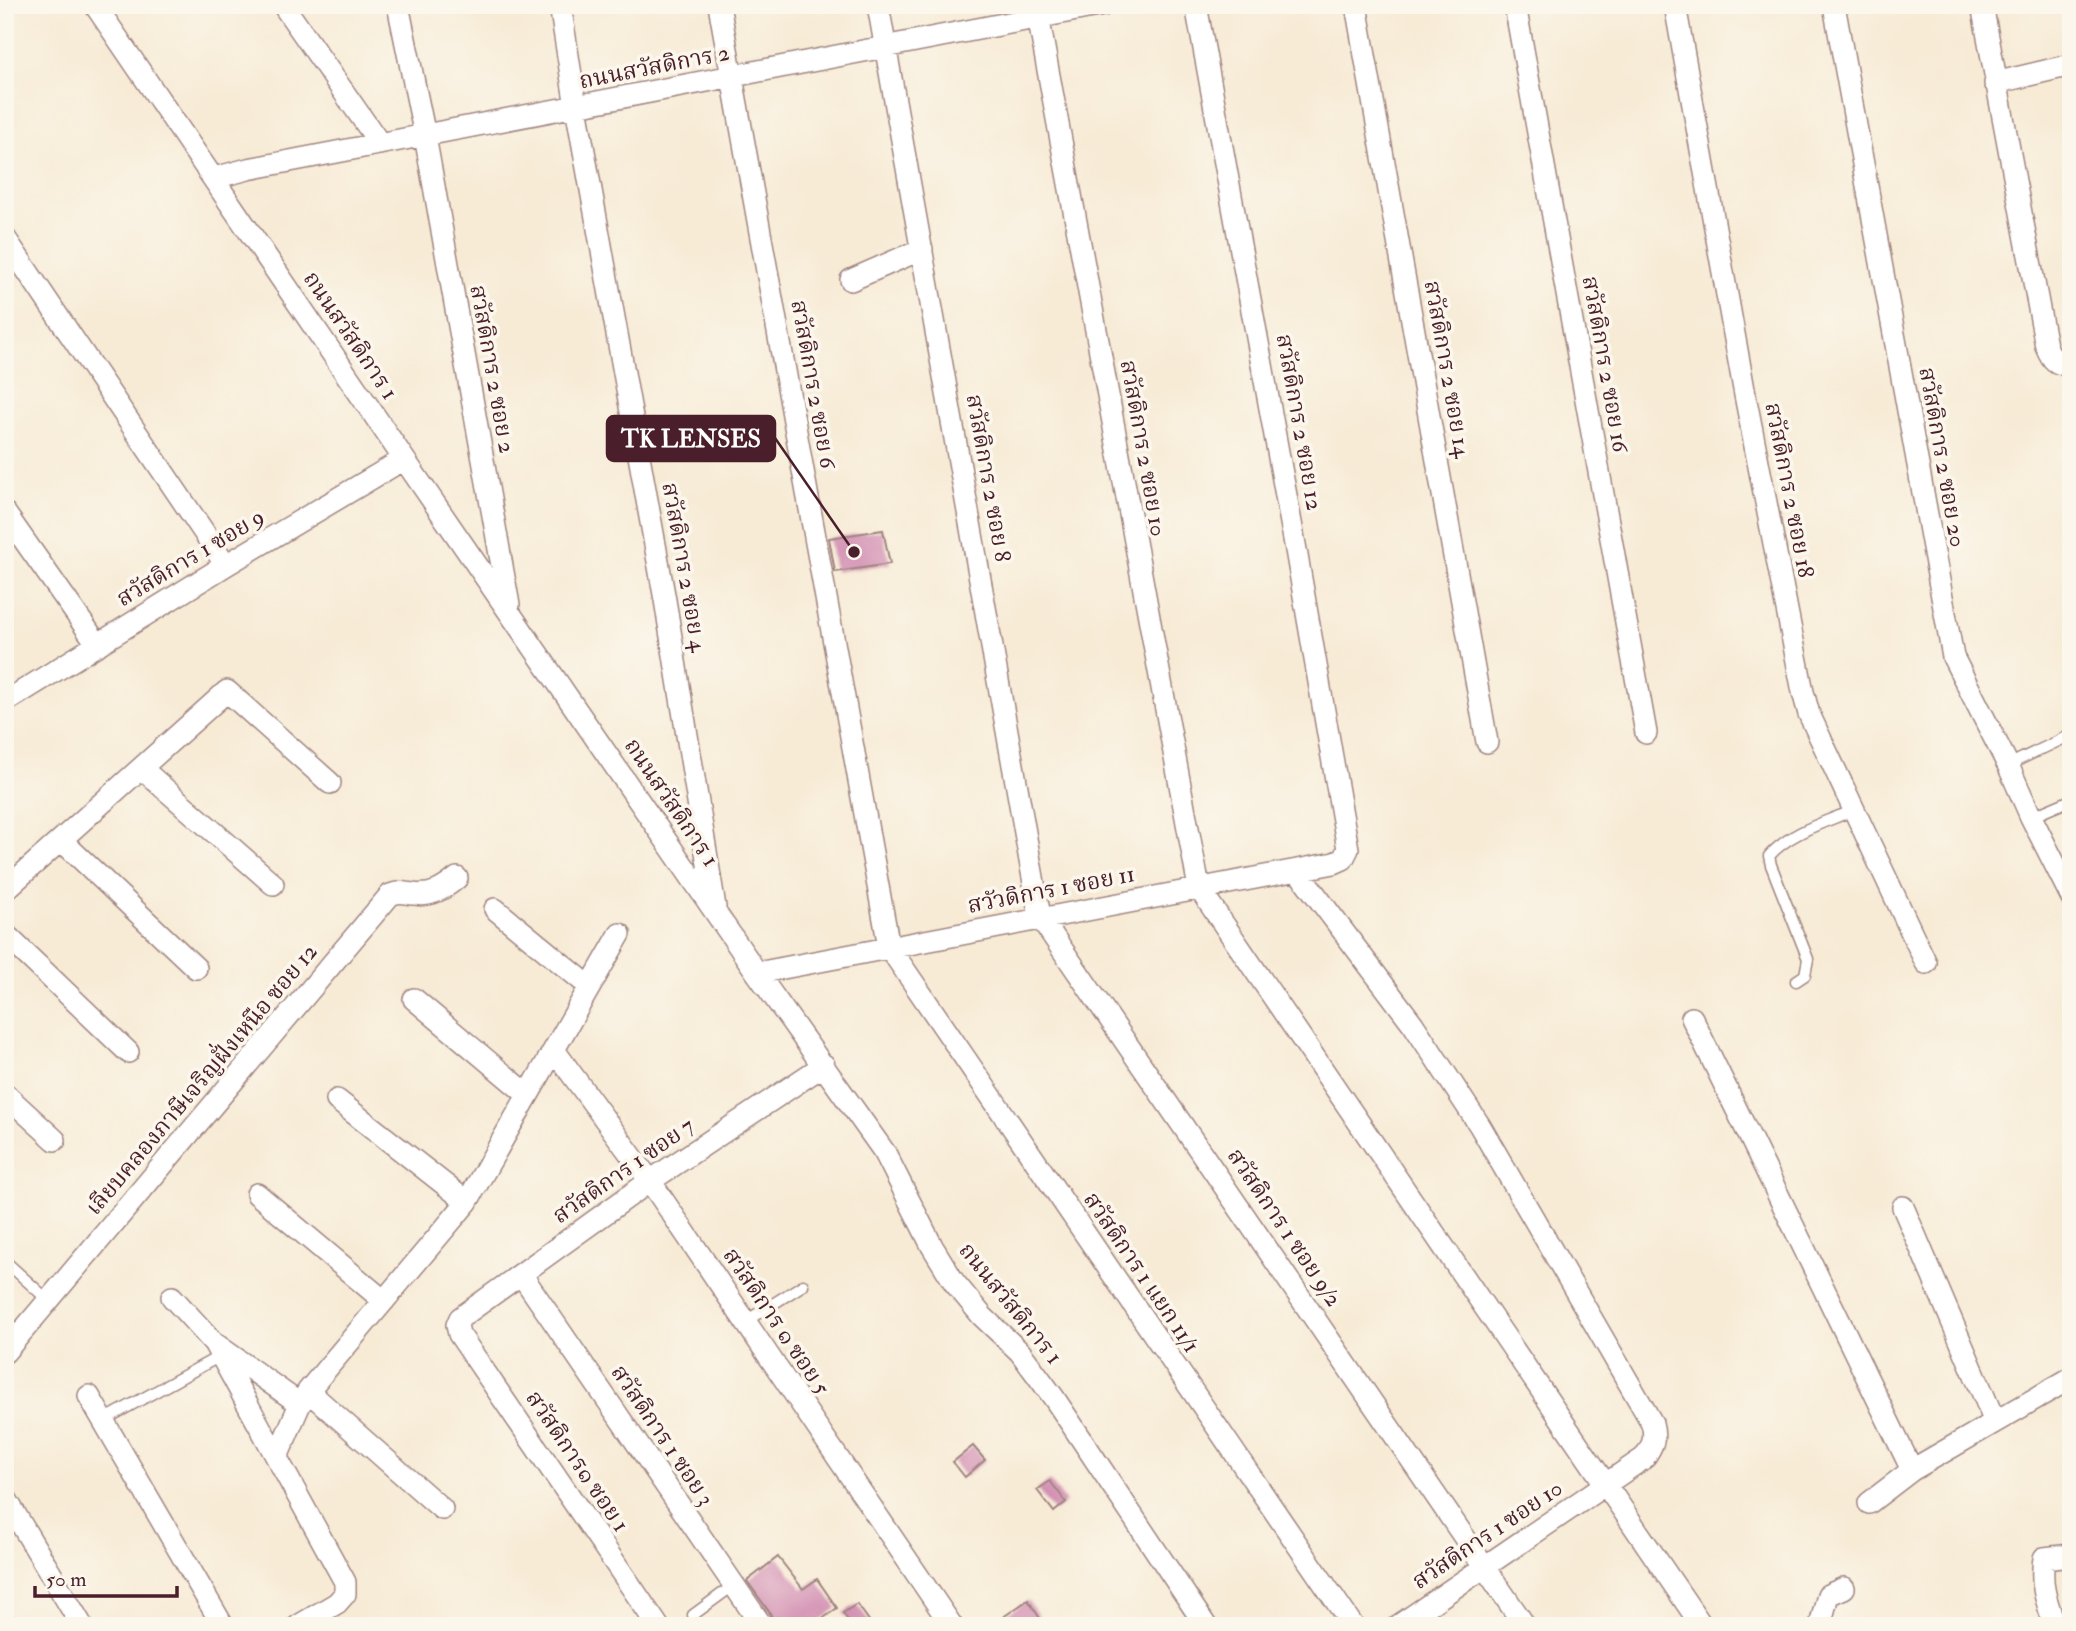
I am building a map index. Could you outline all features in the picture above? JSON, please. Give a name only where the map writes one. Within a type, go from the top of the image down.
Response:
[{"type":"street","name":"ถนนสวัสดิการ 1","points":[[95,5],[757,973],[885,1153],[932,1246],[954,1282],[982,1316],[1020,1352],[1054,1398],[1206,1626]]},
{"type":"street","points":[[284,5],[380,144]]},
{"type":"street","name":"สวัสดิการ 2 ซอย 2","points":[[398,5],[425,136],[510,611]]},
{"type":"street","name":"สวัสดิการ 2 ซอย 4","points":[[560,5],[665,600],[716,912]]},
{"type":"street","name":"สวัสดิการ 2 ซอย 6","points":[[719,5],[889,947]]},
{"type":"street","name":"สวัสดิการ 2 ซอย 8","points":[[878,5],[1040,917]]},
{"type":"street","name":"ถนนสวัสดิการ 2","points":[[214,178],[248,169],[886,48],[1037,12],[1103,5]]},
{"type":"street","name":"สวัสดิการ 2 ซอย 12","points":[[1196,5],[1297,550],[1348,849]]},
{"type":"street","name":"สวัสดิการ 2 ซอย 14","points":[[1356,5],[1488,742]]},
{"type":"street","name":"สวัสดิการ 2 ซอย 16","points":[[1515,5],[1646,733]]},
{"type":"street","name":"สวัสดิการ 2 ซอย 18","points":[[1675,5],[1745,396],[1803,692],[1809,714],[1926,963]]},
{"type":"street","name":"สวัสดิการ 2 ซอย 20","points":[[1834,5],[1953,657],[2071,896]]},
{"type":"street","points":[[1982,5],[2046,346],[2052,358],[2061,365],[2071,365]]},
{"type":"street","name":"สวัสดิการ 2 ซอย 10","points":[[1037,12],[1199,888]]},
{"type":"street","points":[[1995,83],[2071,65]]},
{"type":"street","points":[[5,238],[226,565]]},
{"type":"street","points":[[850,279],[922,249]]},
{"type":"street","name":"สวัสดิการ 1 ซอย 9","points":[[5,702],[404,459]]},
{"type":"street","points":[[5,513],[98,645]]},
{"type":"street","points":[[8,880],[61,840],[227,691],[330,783]]},
{"type":"street","points":[[141,768],[273,884]]},
{"type":"street","points":[[61,840],[196,968]]},
{"type":"street","name":"สวัวดิการ 1 ซอย 11","points":[[757,973],[1334,863],[1343,859],[1348,849]]},
{"type":"street","name":"สวัสดิการ 1 ซอย 10","points":[[1297,870],[1413,1024],[1480,1126],[1651,1423],[1655,1436],[1653,1445],[1644,1458],[1398,1626]]},
{"type":"street","name":"เลียบคลองภาษีเจริญฝั่งเหนือ ซอย 12","points":[[5,1352],[390,895],[402,892],[417,895],[440,891],[457,878]]},
{"type":"street","points":[[1199,888],[1702,1626]]},
{"type":"street","points":[[495,909],[590,987]]},
{"type":"street","name":"สวัสดิการ 1 ซอย 9/2","points":[[1040,917],[1525,1626]]},
{"type":"street","points":[[5,934],[128,1052]]},
{"type":"street","points":[[277,1457],[304,1397],[467,1202],[620,934]]},
{"type":"street","name":"สวัสดิการ 1 แยก 11/1","points":[[889,947],[1353,1626]]},
{"type":"street","points":[[414,999],[528,1095]]},
{"type":"street","points":[[1692,1018],[1912,1469]]},
{"type":"street","name":"สวัสดิการ ๑ ซอย 5","points":[[554,1049],[650,1181],[952,1626]]},
{"type":"street","name":"สวัสดิการ 1 ซอย 7","points":[[457,1325],[460,1318],[650,1181],[824,1065]]},
{"type":"street","points":[[5,1094],[55,1139]]},
{"type":"street","points":[[337,1100],[467,1202]]},
{"type":"street","points":[[257,1194],[384,1301]]},
{"type":"street","points":[[1903,1207],[1995,1422]]},
{"type":"street","name":"สวัสดิการ 1 ซอย 3","points":[[521,1274],[762,1626]]},
{"type":"street","points":[[172,1297],[217,1350],[345,1582],[345,1594],[337,1603],[298,1626]]},
{"type":"street","name":"สวัสดิการ๑ ซอย 1","points":[[457,1325],[459,1334],[658,1626]]},
{"type":"street","points":[[217,1350],[304,1397],[442,1510]]},
{"type":"street","points":[[1869,1503],[1912,1469],[2071,1378]]},
{"type":"street","points":[[89,1396],[223,1626]]},
{"type":"street","points":[[5,1497],[82,1626]]},
{"type":"street","points":[[2055,1626],[2041,1576],[2044,1558],[2071,1555]]},
{"type":"street","points":[[1820,1626],[1828,1595],[1844,1588]]},
{"type":"lane","points":[[2008,765],[2071,735]]},
{"type":"lane","points":[[2031,817],[2071,800]]},
{"type":"lane","points":[[1796,981],[1805,975],[1808,959],[1769,856],[1778,846],[1790,839],[1854,810]]},
{"type":"lane","points":[[5,1261],[49,1301]]},
{"type":"lane","points":[[746,1321],[803,1285]]},
{"type":"lane","points":[[104,1420],[217,1350]]},
{"type":"lane","points":[[693,1615],[734,1584]]},
{"type":"building","points":[[883,530],[890,564],[835,572],[829,538]]},
{"type":"building","points":[[973,1446],[985,1460],[965,1477],[953,1462]]},
{"type":"building","points":[[1050,1481],[1066,1502],[1054,1512],[1037,1490]]},
{"type":"building","points":[[778,1557],[803,1589],[817,1579],[837,1608],[813,1626],[775,1626],[770,1613],[747,1581]]},
{"type":"building","points":[[1028,1600],[1045,1626],[990,1626]]},
{"type":"building","points":[[857,1604],[873,1626],[852,1626],[843,1613]]},
{"type":"place","name":"TK LENSES","points":[[854,552]]}]
